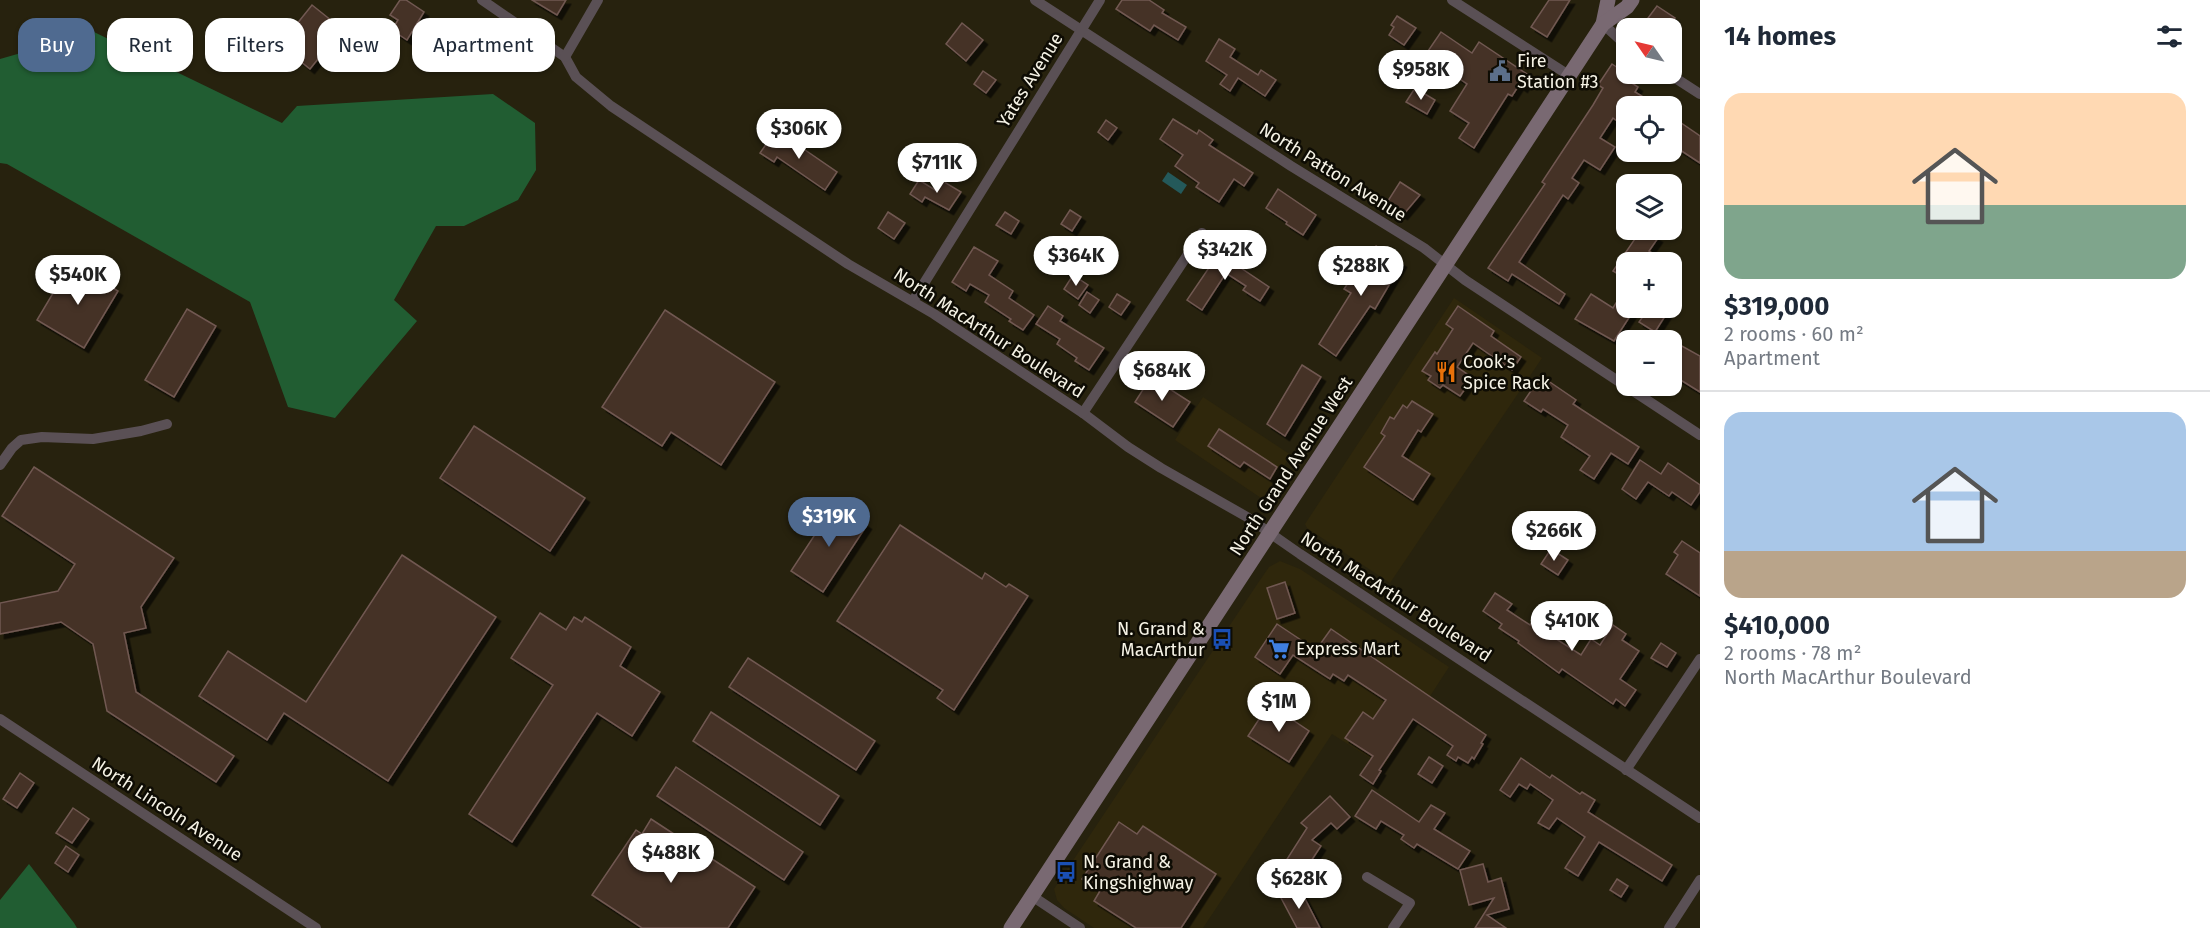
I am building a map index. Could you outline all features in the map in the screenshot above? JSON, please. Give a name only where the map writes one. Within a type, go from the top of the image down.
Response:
[{"type":"main road","name":"North Grand Avenue West","points":[[1011,928],[1570,76],[1603,24],[1608,0]]},
{"type":"main road","name":"North Grand Avenue West","points":[[1603,24],[1627,7],[1632,0]]},
{"type":"street","name":"North MacArthur Boulevard","points":[[482,0],[565,57],[576,77],[611,106],[848,264],[913,301],[1083,413],[1153,463],[1219,500],[1700,818]]},
{"type":"street","points":[[565,57],[598,0]]},
{"type":"street","name":"North Patton Avenue","points":[[1035,0],[1291,166],[1424,248],[1468,282],[1700,435]]},
{"type":"street","name":"Yates Avenue","points":[[913,301],[1100,0]]},
{"type":"street","points":[[1452,0],[1570,76]]},
{"type":"street","points":[[1603,24],[1616,36]]},
{"type":"street","points":[[1682,82],[1700,94]]},
{"type":"street","points":[[1083,413],[1202,234]]},
{"type":"street","points":[[1,460],[21,440],[32,437],[93,439],[167,424]]},
{"type":"street","points":[[1626,770],[1700,659]]},
{"type":"street","name":"North Lincoln Avenue","points":[[0,719],[316,928]]},
{"type":"street","points":[[1367,877],[1410,903],[1394,928]]},
{"type":"street","points":[[1669,928],[1700,880]]},
{"type":"street","points":[[1032,896],[1080,928]]},
{"type":"shaded area","points":[[1454,298],[1542,358],[1390,583],[1307,528],[1305,524]]},
{"type":"shaded area","points":[[1203,397],[1291,455],[1261,498],[1175,440]]},
{"type":"shaded area","points":[[1280,561],[1300,569],[1449,667],[1384,767],[1332,734],[1203,928],[1094,928],[1064,908],[1057,900],[1054,889],[1269,567]]},
{"type":"green space","points":[[95,32],[107,38],[107,72],[177,72],[282,123],[297,106],[493,94],[535,123],[536,170],[518,200],[464,226],[436,226],[394,300],[417,321],[335,418],[288,407],[250,302],[7,164],[0,163],[0,59],[18,54],[18,72],[95,72]]},
{"type":"green space","points":[[29,864],[77,928],[0,928],[0,900]]},
{"type":"water","points":[[1168,172],[1187,185],[1181,194],[1162,181]]},
{"type":"building","points":[[400,0],[406,0],[424,12],[420,18],[412,18],[412,32],[407,40],[400,35],[400,18],[390,15]]},
{"type":"building","points":[[532,0],[566,0],[557,15]]},
{"type":"building","points":[[1122,0],[1149,0],[1164,10],[1162,13],[1186,27],[1178,40],[1154,25],[1150,31],[1116,9]]},
{"type":"building","points":[[1549,0],[1570,0],[1547,37],[1531,27]]},
{"type":"building","points":[[312,5],[328,18],[317,18],[317,60],[310,69],[305,65],[305,18],[302,18]]},
{"type":"building","points":[[1657,6],[1675,18],[1648,18]]},
{"type":"building","points":[[1397,16],[1416,28],[1404,45],[1389,35],[1394,27],[1391,25]]},
{"type":"building","points":[[962,23],[983,40],[966,61],[946,44]]},
{"type":"building","points":[[1441,32],[1472,53],[1479,42],[1530,76],[1523,88],[1519,85],[1512,96],[1508,94],[1474,148],[1459,138],[1469,123],[1450,111],[1467,84],[1457,77],[1460,73],[1428,51]]},
{"type":"building","points":[[1219,39],[1235,49],[1230,57],[1258,75],[1261,70],[1276,80],[1265,96],[1238,78],[1230,91],[1220,84],[1227,75],[1206,61]]},
{"type":"building","points":[[1612,64],[1616,67],[1616,84],[1633,84],[1638,87],[1635,92],[1642,96],[1616,96],[1616,120],[1613,118],[1600,138],[1615,147],[1600,170],[1584,160],[1572,178],[1579,183],[1568,199],[1563,195],[1519,262],[1565,294],[1559,304],[1512,274],[1508,281],[1488,268],[1545,184],[1542,182],[1593,105],[1603,88],[1598,85]]},
{"type":"building","points":[[983,71],[996,80],[986,93],[974,84]]},
{"type":"building","points":[[1415,88],[1435,100],[1427,114],[1406,102]]},
{"type":"building","points":[[1173,119],[1197,134],[1199,130],[1213,140],[1209,145],[1253,173],[1244,186],[1234,179],[1219,202],[1196,187],[1199,183],[1175,166],[1183,155],[1160,139]]},
{"type":"building","points":[[1106,120],[1117,128],[1108,140],[1098,132]]},
{"type":"building","points":[[1682,124],[1700,136],[1700,163],[1682,151]]},
{"type":"building","points":[[776,130],[837,172],[825,190],[777,157],[774,162],[760,153]]},
{"type":"building","points":[[919,180],[935,190],[941,180],[961,192],[949,210],[925,197],[922,202],[910,194]]},
{"type":"building","points":[[1400,182],[1420,195],[1403,215],[1386,204]]},
{"type":"building","points":[[1278,189],[1316,215],[1303,235],[1266,208]]},
{"type":"building","points":[[1070,210],[1081,217],[1072,231],[1061,224]]},
{"type":"building","points":[[888,212],[905,223],[894,239],[878,228]]},
{"type":"building","points":[[1005,212],[1019,221],[1011,234],[996,225]]},
{"type":"building","points":[[1634,240],[1657,240],[1650,252],[1626,252]]},
{"type":"building","points":[[1376,246],[1402,263],[1375,309],[1370,306],[1336,356],[1319,344],[1351,293],[1344,289],[1356,271],[1359,272]]},
{"type":"building","points":[[974,247],[998,261],[989,275],[1013,291],[1009,298],[1034,315],[1023,330],[985,302],[989,295],[970,284],[966,291],[952,282]]},
{"type":"building","points":[[1221,250],[1237,261],[1235,264],[1269,287],[1260,301],[1243,290],[1246,286],[1226,273],[1202,310],[1187,300]]},
{"type":"building","points":[[71,263],[118,291],[84,348],[37,320]]},
{"type":"building","points":[[1073,275],[1088,285],[1078,299],[1064,289]]},
{"type":"building","points":[[1087,292],[1099,300],[1090,313],[1079,305]]},
{"type":"building","points":[[1117,294],[1130,302],[1121,315],[1109,307]]},
{"type":"building","points":[[1591,294],[1613,308],[1616,303],[1616,318],[1629,318],[1621,330],[1616,330],[1614,341],[1575,319]]},
{"type":"building","points":[[1048,306],[1063,316],[1060,321],[1104,348],[1089,370],[1075,361],[1077,358],[1057,344],[1060,339],[1036,324]]},
{"type":"building","points":[[1458,306],[1494,331],[1491,336],[1521,357],[1512,370],[1473,343],[1457,367],[1473,378],[1460,396],[1443,385],[1440,388],[1428,380],[1431,376],[1422,371],[1435,352],[1437,354],[1453,329],[1446,324]]},
{"type":"building","points":[[187,309],[216,326],[174,397],[145,380]]},
{"type":"building","points":[[665,310],[775,382],[721,465],[671,432],[662,446],[602,407]]},
{"type":"building","points":[[1642,318],[1664,318],[1656,330],[1652,330],[1639,322]]},
{"type":"building","points":[[1682,346],[1700,356],[1700,392],[1682,381]]},
{"type":"building","points":[[1302,365],[1321,377],[1285,436],[1267,424]]},
{"type":"building","points":[[1541,376],[1576,400],[1573,404],[1639,447],[1628,464],[1611,453],[1594,479],[1580,470],[1590,456],[1561,437],[1568,425],[1543,409],[1541,412],[1524,401]]},
{"type":"building","points":[[1151,377],[1190,402],[1173,427],[1135,402]]},
{"type":"building","points":[[1412,401],[1433,414],[1421,432],[1418,430],[1402,456],[1430,474],[1413,500],[1364,467],[1385,436],[1381,433],[1390,417],[1394,419],[1403,405],[1407,408]]},
{"type":"building","points":[[474,426],[585,498],[550,551],[440,478]]},
{"type":"building","points":[[1219,429],[1277,467],[1270,479],[1244,462],[1240,467],[1208,446]]},
{"type":"building","points":[[1640,460],[1661,474],[1668,463],[1700,485],[1700,492],[1691,505],[1672,492],[1669,496],[1648,482],[1636,499],[1622,489]]},
{"type":"building","points":[[34,467],[174,558],[141,607],[146,628],[124,633],[136,692],[234,756],[216,782],[107,711],[93,644],[61,622],[0,634],[0,603],[58,591],[75,564],[2,516]]},
{"type":"building","points":[[835,504],[867,525],[823,592],[791,571]]},
{"type":"building","points":[[900,525],[982,579],[985,573],[1006,587],[1009,584],[1028,596],[954,710],[937,698],[943,690],[837,621]]},
{"type":"building","points":[[1682,541],[1700,553],[1700,596],[1666,574],[1678,555],[1674,552]]},
{"type":"building","points":[[1551,549],[1568,560],[1558,575],[1541,564]]},
{"type":"building","points":[[402,555],[496,617],[388,781],[284,713],[267,740],[199,696],[228,651],[306,702]]},
{"type":"building","points":[[1285,582],[1295,613],[1277,619],[1267,588]]},
{"type":"building","points":[[1495,593],[1512,604],[1507,610],[1530,625],[1537,614],[1556,627],[1550,635],[1581,655],[1591,639],[1600,645],[1613,625],[1626,634],[1622,640],[1639,651],[1620,679],[1636,690],[1625,706],[1616,699],[1613,704],[1562,669],[1559,673],[1499,628],[1502,624],[1483,611]]},
{"type":"building","points":[[540,613],[566,630],[574,617],[582,622],[585,617],[631,647],[620,666],[660,692],[632,736],[597,713],[512,842],[469,814],[553,685],[511,658]]},
{"type":"building","points":[[1277,624],[1316,650],[1331,629],[1486,735],[1474,759],[1472,757],[1468,763],[1458,757],[1456,761],[1447,755],[1453,746],[1413,719],[1379,770],[1381,771],[1373,784],[1360,775],[1373,756],[1345,738],[1363,712],[1373,719],[1386,700],[1348,675],[1344,681],[1333,674],[1330,679],[1293,655],[1280,674],[1255,657]]},
{"type":"building","points":[[1661,643],[1676,653],[1667,667],[1651,658]]},
{"type":"building","points":[[748,658],[875,741],[856,770],[729,687]]},
{"type":"building","points":[[1269,704],[1309,731],[1289,762],[1248,736]]},
{"type":"building","points":[[711,712],[839,796],[820,825],[693,741]]},
{"type":"building","points":[[1429,757],[1443,766],[1432,783],[1418,774]]},
{"type":"building","points":[[1521,758],[1550,778],[1552,775],[1580,794],[1582,792],[1595,800],[1588,812],[1672,865],[1662,881],[1599,842],[1578,876],[1565,868],[1585,837],[1557,818],[1549,829],[1538,823],[1553,800],[1530,784],[1527,789],[1519,784],[1510,797],[1500,790]]},
{"type":"building","points":[[676,767],[803,852],[784,880],[657,796]]},
{"type":"building","points":[[20,773],[34,783],[17,808],[3,799]]},
{"type":"building","points":[[1372,790],[1419,822],[1431,805],[1445,813],[1434,829],[1470,851],[1458,869],[1417,844],[1414,848],[1401,839],[1404,835],[1381,821],[1376,829],[1355,816]]},
{"type":"building","points":[[1330,796],[1350,817],[1337,829],[1331,823],[1312,840],[1321,846],[1311,861],[1314,863],[1304,880],[1282,867],[1307,828],[1301,823]]},
{"type":"building","points":[[73,808],[89,819],[72,843],[56,833]]},
{"type":"building","points":[[651,819],[755,887],[728,928],[642,928],[592,895],[636,830],[642,834]]},
{"type":"building","points":[[1119,822],[1137,834],[1143,826],[1216,874],[1181,928],[1136,928],[1094,901],[1100,891],[1082,879]]},
{"type":"building","points":[[66,846],[79,855],[68,872],[55,863]]},
{"type":"building","points":[[1483,864],[1488,882],[1501,878],[1509,909],[1487,915],[1506,928],[1475,928],[1494,898],[1469,905],[1460,870]]},
{"type":"building","points":[[1617,879],[1628,886],[1621,897],[1610,890]]},
{"type":"building","points":[[1299,887],[1320,928],[1297,928],[1280,896]]},
{"type":"place","name":"Fire Station #3","points":[[1500,71]]},
{"type":"place","name":"Cook's Spice Rack","points":[[1446,372]]},
{"type":"place","name":"N. Grand & MacArthur","points":[[1222,639]]},
{"type":"place","name":"Express Mart","points":[[1279,649]]},
{"type":"place","name":"N. Grand & Kingshighway","points":[[1066,872]]}]
